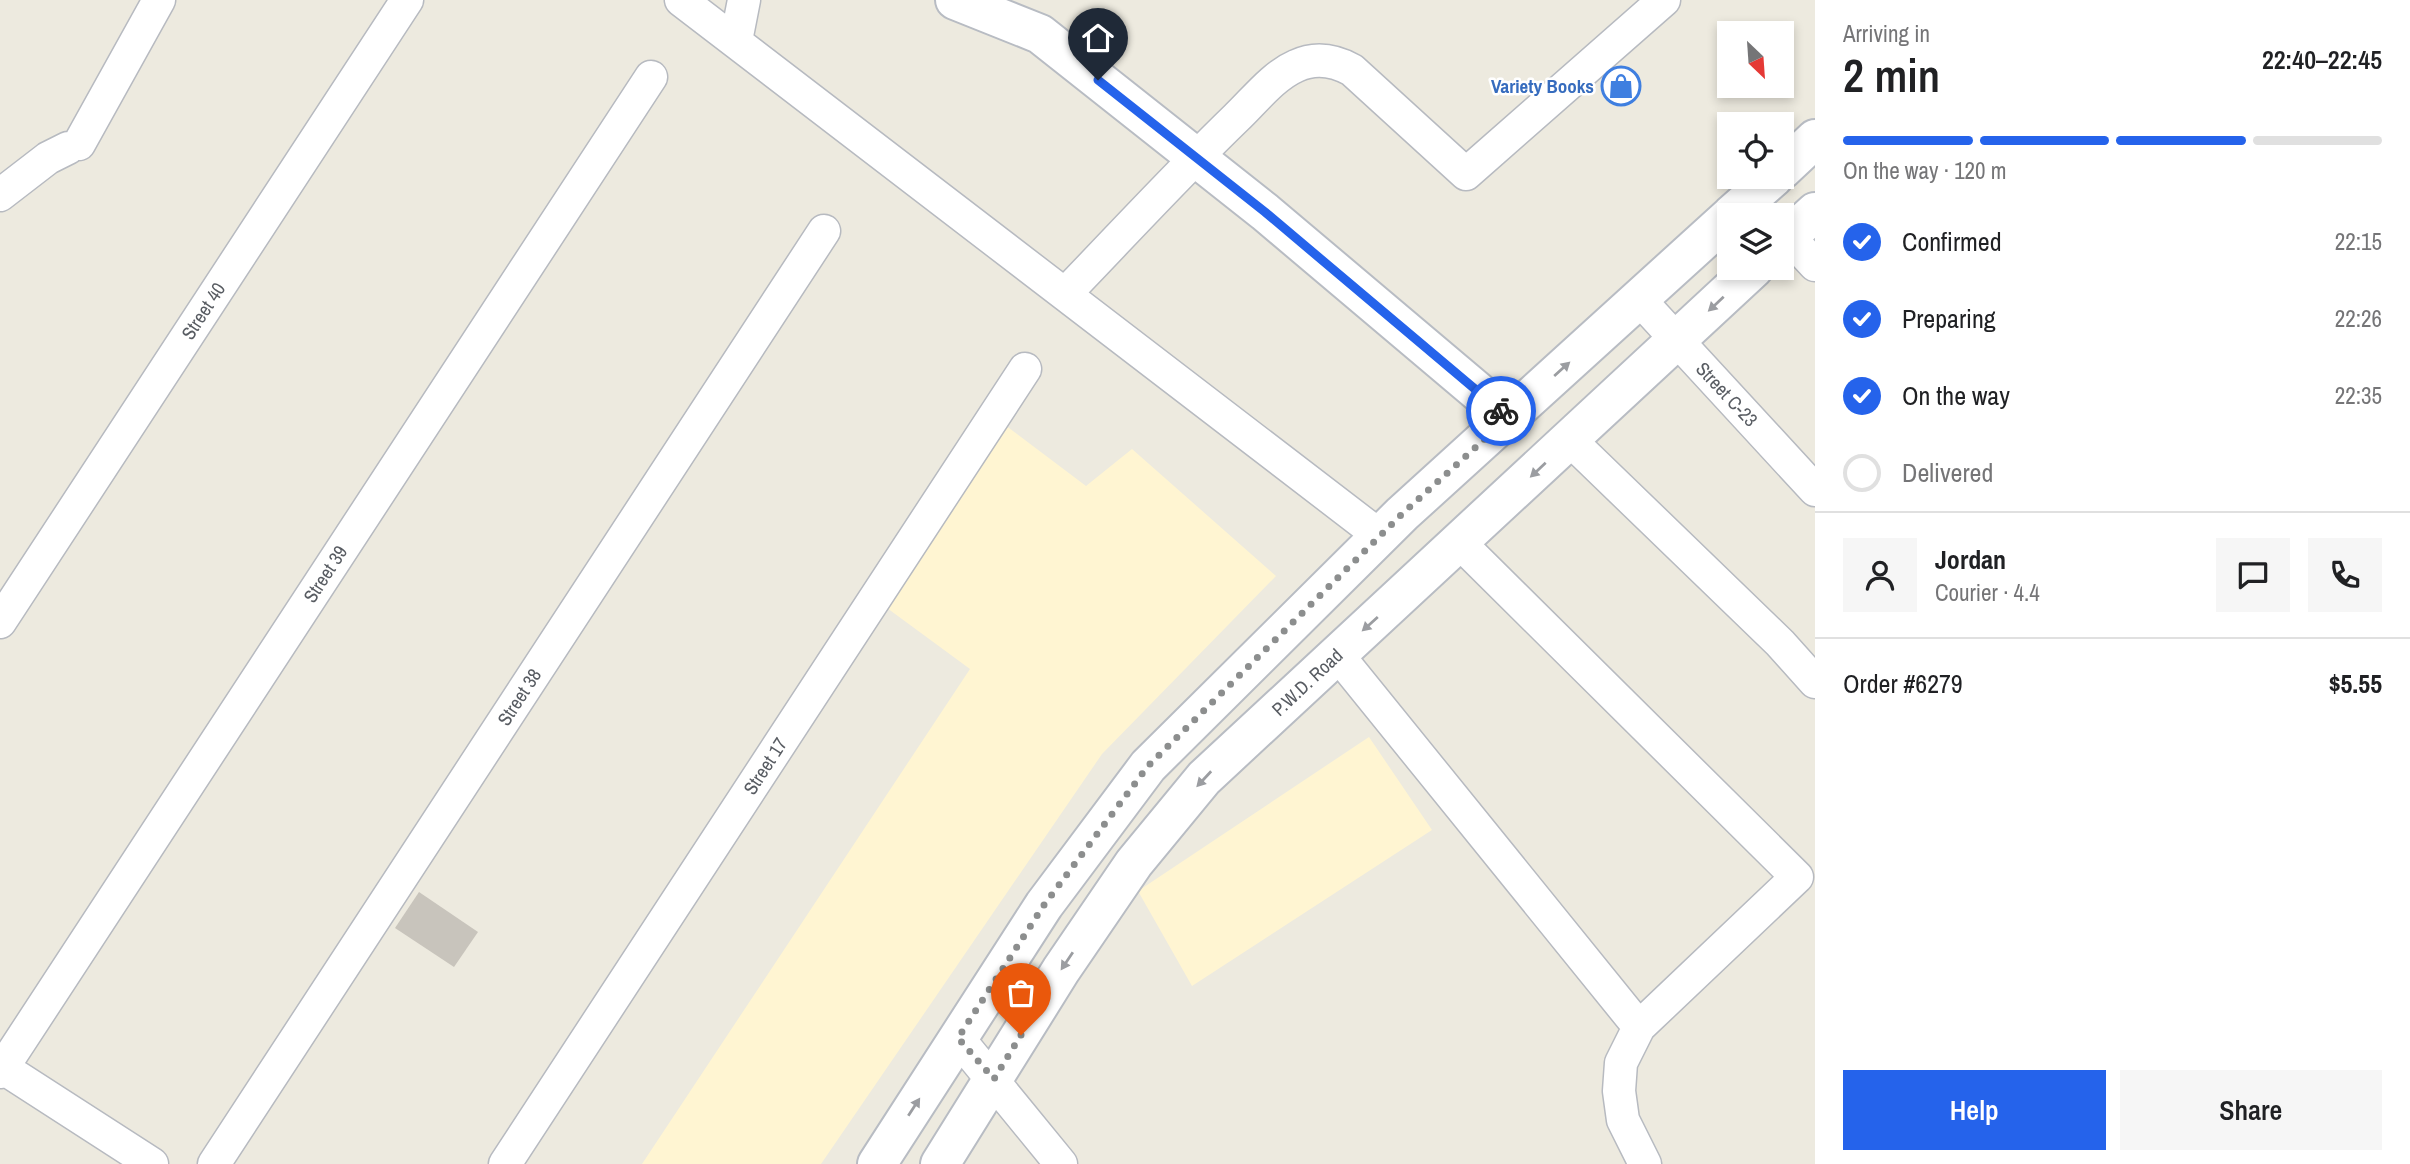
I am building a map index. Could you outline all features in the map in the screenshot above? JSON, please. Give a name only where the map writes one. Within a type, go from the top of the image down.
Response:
[{"type":"main road","points":[[955,0],[1040,34],[1196,157],[1508,418]]},
{"type":"main road","points":[[1794,159],[1815,139]]},
{"type":"main road","points":[[1745,203],[1760,189]]},
{"type":"main road","points":[[877,1164],[1044,905],[1148,766],[1380,536],[1717,228]]},
{"type":"main road","name":"P.W.D. Road","points":[[940,1164],[1061,970],[1134,863],[1204,778],[1741,280]]},
{"type":"street","points":[[0,195],[48,158],[73,146],[159,0]]},
{"type":"street","name":"Street 40","points":[[0,622],[407,0]]},
{"type":"street","points":[[681,0],[1380,536]]},
{"type":"street","points":[[736,41],[744,0]]},
{"type":"street","points":[[1065,294],[1196,157],[1275,80],[1295,66],[1317,61],[1337,62],[1352,70],[1466,174],[1664,0]]},
{"type":"street","name":"Street 39","points":[[1,1068],[651,77]]},
{"type":"street","points":[[1795,230],[1815,265]]},
{"type":"street","name":"Street 38","points":[[214,1164],[824,231]]},
{"type":"street","name":"Street C-23","points":[[1639,299],[1815,490]]},
{"type":"street","name":"Street 17","points":[[505,1164],[1025,369]]},
{"type":"street","points":[[1570,440],[1780,643],[1815,682]]},
{"type":"street","points":[[1460,542],[1806,876],[1639,1027],[1621,1063],[1619,1091],[1623,1121],[1645,1164]]},
{"type":"street","points":[[1337,654],[1639,1027]]},
{"type":"street","points":[[958,1038],[1061,1164]]},
{"type":"street","points":[[1,1068],[152,1164]]},
{"type":"shaded area","points":[[993,416],[1086,486],[1132,449],[1276,576],[1102,754],[821,1164],[642,1164],[970,669],[872,597]]},
{"type":"shaded area","points":[[1369,737],[1432,830],[1192,986],[1138,891]]},
{"type":"building","points":[[419,892],[478,932],[454,967],[395,928]]},
{"type":"way so far","points":[[1021,1035],[994,1079],[958,1038],[1044,905],[1148,766],[1402,514],[1508,418],[1501,411]]},
{"type":"place","name":"Variety Books","points":[[1621,86]]},
{"type":"route","points":[[1098,80],[1265,212],[1501,411]]}]
